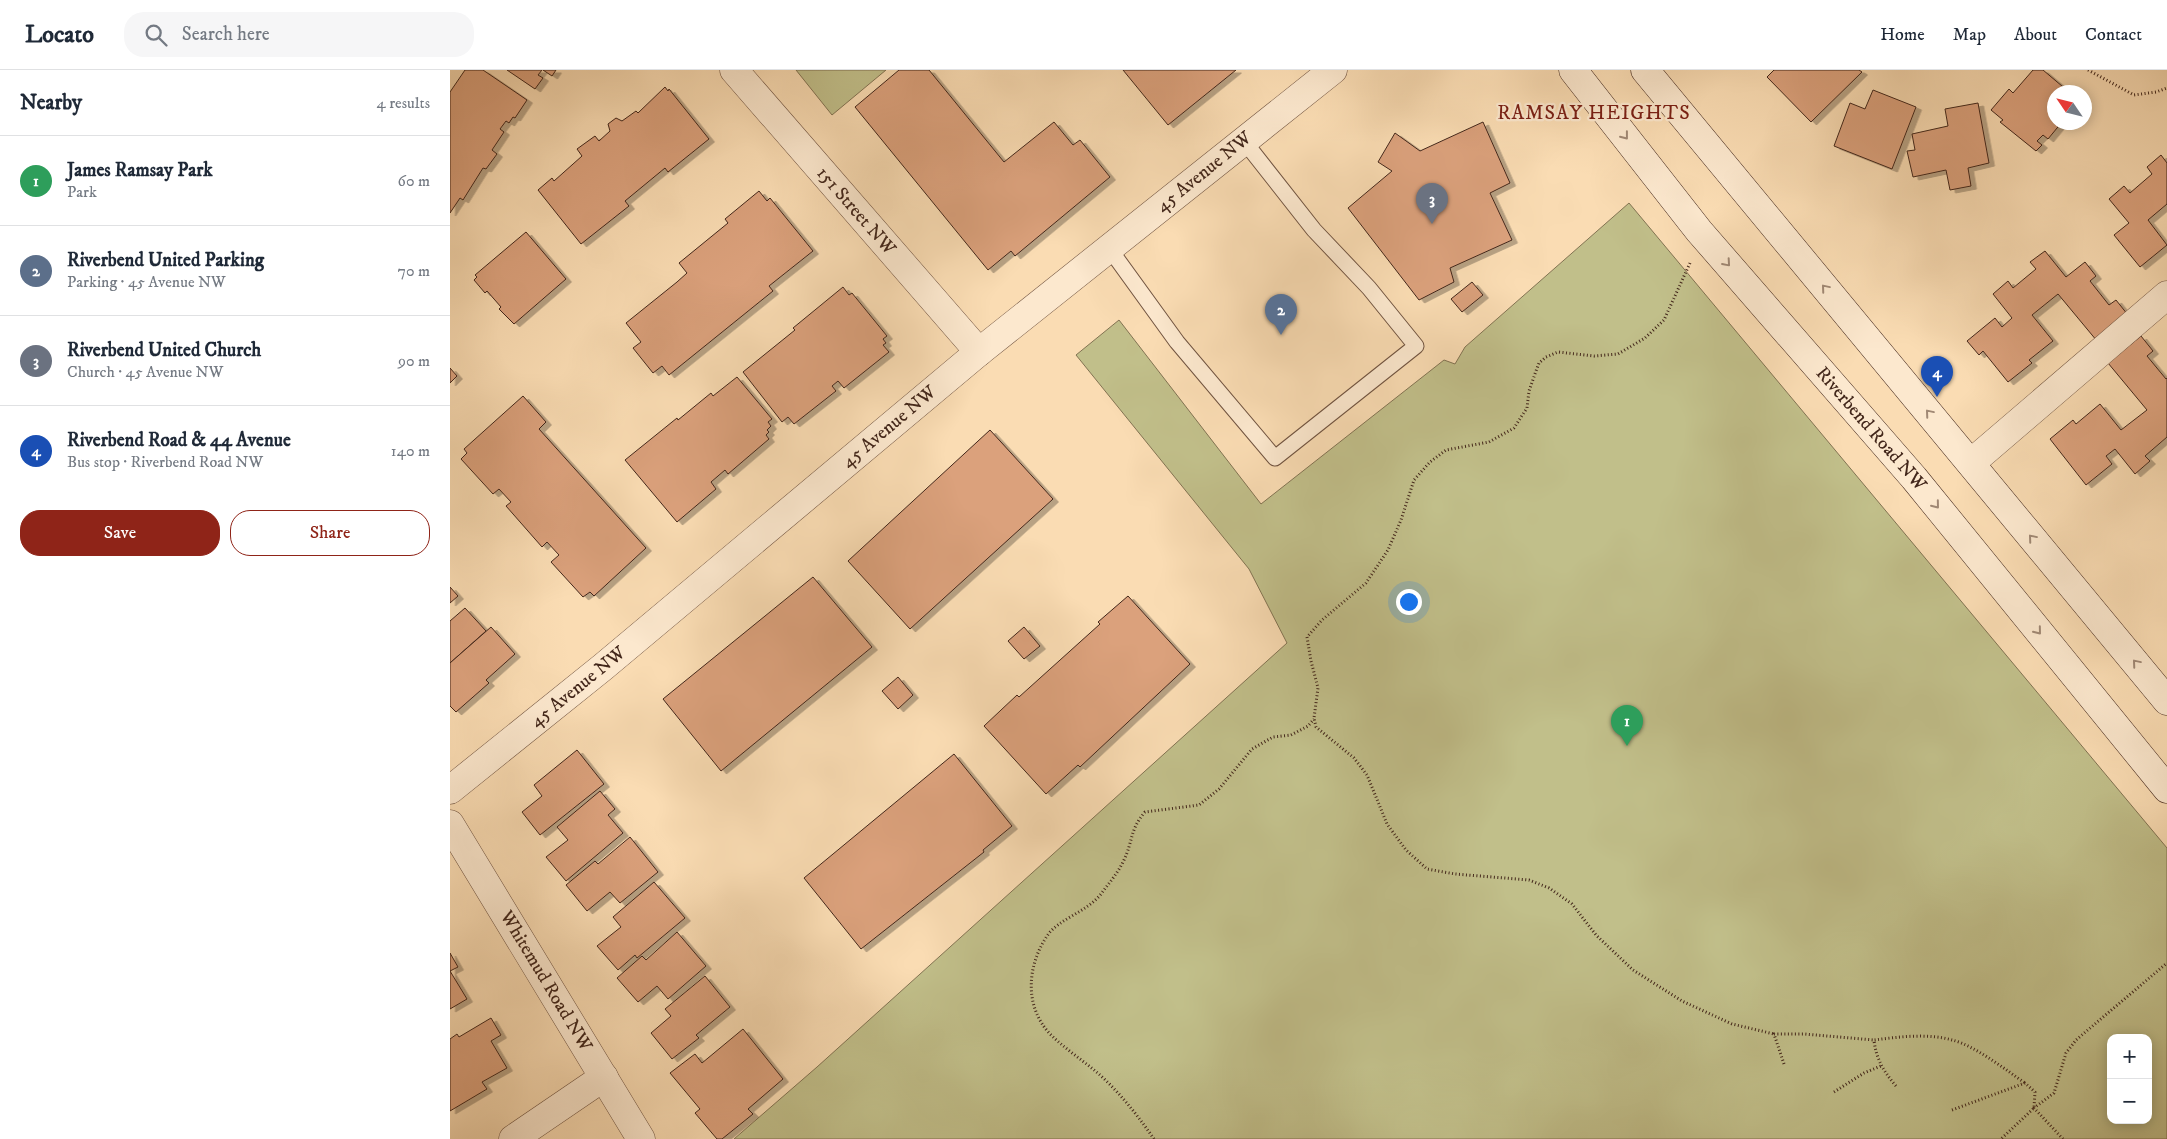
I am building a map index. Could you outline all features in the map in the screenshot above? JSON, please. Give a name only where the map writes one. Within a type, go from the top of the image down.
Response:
[{"type":"street","name":"151 Street NW","points":[[734,70],[979,352]]},
{"type":"street","name":"45 Avenue NW","points":[[450,790],[603,667],[979,352],[1333,70]]},
{"type":"street","name":"Riverbend Road NW","points":[[1573,70],[1699,231],[1914,478],[2167,789]]},
{"type":"street","points":[[1645,70],[2167,701]]},
{"type":"street","points":[[1971,463],[2164,302]]},
{"type":"street","name":"Whitemud Road NW","points":[[450,824],[640,1139]]},
{"type":"street","points":[[513,1139],[604,1077]]},
{"type":"lane","points":[[1109,248],[1177,342],[1275,458],[1416,346],[1369,288],[1314,230],[1244,141]]},
{"type":"path","points":[[2088,70],[2134,95],[2156,92],[2167,88]]},
{"type":"path","points":[[1699,231],[1688,271],[1664,320],[1645,338],[1618,354],[1594,356],[1558,352],[1546,357],[1539,363],[1529,391],[1527,408],[1514,428],[1489,442],[1446,450],[1430,462],[1414,480],[1388,550],[1366,583],[1322,620],[1307,636],[1318,688],[1314,718],[1316,726],[1354,758],[1362,769],[1387,824],[1406,850],[1427,868],[1454,874],[1530,880],[1549,888],[1572,904],[1596,935],[1633,970],[1682,1001],[1732,1024],[1774,1034],[1804,1034],[1874,1040],[1906,1036],[1952,1040],[1988,1058],[2025,1083],[2035,1092],[2034,1108],[2063,1139]]},
{"type":"path","points":[[1154,1139],[1130,1106],[1100,1076],[1050,1033],[1036,1014],[1030,991],[1034,962],[1048,934],[1092,904],[1114,877],[1125,859],[1136,823],[1145,812],[1199,806],[1219,789],[1252,749],[1273,737],[1291,735],[1308,726],[1314,718]]},
{"type":"path","points":[[2001,1139],[2034,1108],[2054,1093],[2066,1053],[2076,1040],[2167,963]]},
{"type":"path","points":[[1774,1034],[1784,1064]]},
{"type":"path","points":[[1874,1040],[1876,1056],[1896,1086]]},
{"type":"path","points":[[1834,1092],[1881,1066]]},
{"type":"path","points":[[1952,1110],[2025,1083]]},
{"type":"shaded area","points":[[796,70],[886,70],[832,115]]},
{"type":"shaded area","points":[[1629,203],[2167,848],[2167,1139],[734,1139],[817,1067],[1287,643],[1249,569],[1076,355],[1119,320],[1261,504],[1444,360],[1455,364],[1465,347]]},
{"type":"building","points":[[465,70],[483,70],[527,100],[515,118],[513,117],[509,123],[506,121],[500,129],[504,132],[492,150],[497,154],[486,169],[483,168],[463,200],[460,198],[450,213],[450,92]]},
{"type":"building","points":[[507,70],[542,70],[538,75],[543,78],[535,89]]},
{"type":"building","points":[[543,70],[556,70],[552,76]]},
{"type":"building","points":[[899,70],[929,70],[1004,162],[1054,122],[1073,145],[1080,140],[1110,177],[1015,256],[1011,251],[988,270],[855,107]]},
{"type":"building","points":[[1123,70],[1236,70],[1168,125]]},
{"type":"building","points":[[1774,70],[1859,70],[1862,72],[1811,122],[1767,77]]},
{"type":"building","points":[[2033,70],[2043,70],[2061,85],[2047,85],[2047,130],[2055,130],[2048,139],[2043,135],[2037,141],[2042,145],[2036,151],[2000,122],[2003,120],[1991,110],[2009,89],[2013,93]]},
{"type":"building","points":[[665,87],[668,91],[669,89],[709,139],[668,172],[665,168],[625,201],[629,206],[581,244],[538,190],[552,178],[554,181],[582,156],[577,149],[595,136],[599,141],[610,131],[608,124],[616,118],[622,121],[636,111],[638,113]]},
{"type":"building","points":[[1873,90],[1916,107],[1892,169],[1834,146],[1850,103],[1865,109]]},
{"type":"building","points":[[1978,103],[1989,163],[1968,168],[1971,186],[1950,190],[1946,170],[1913,177],[1907,151],[1915,150],[1912,134],[1948,126],[1945,109]]},
{"type":"building","points":[[1483,122],[1510,183],[1490,193],[1512,240],[1450,268],[1454,282],[1419,300],[1348,208],[1392,171],[1378,162],[1395,133],[1420,151]]},
{"type":"building","points":[[2161,155],[2167,163],[2167,204],[2148,220],[2167,245],[2140,267],[2114,235],[2129,223],[2109,199],[2124,186],[2130,193],[2152,174],[2147,167]]},
{"type":"building","points":[[759,191],[767,201],[770,198],[813,251],[769,286],[773,291],[669,375],[662,366],[653,373],[633,348],[641,342],[626,323],[687,273],[679,263],[728,223],[725,219]]},
{"type":"building","points":[[526,232],[566,279],[514,324],[499,309],[501,307],[487,291],[485,293],[474,280],[477,277],[475,275]]},
{"type":"building","points":[[2045,251],[2066,277],[2085,262],[2096,276],[2090,281],[2109,305],[2116,300],[2128,315],[2097,341],[2058,294],[2032,315],[2053,341],[2029,360],[2032,363],[2008,382],[1983,351],[1979,355],[1967,341],[1995,318],[2002,327],[2012,318],[1993,294],[2008,281],[2013,288],[2036,269],[2030,262]]},
{"type":"building","points":[[1472,282],[1483,295],[1462,312],[1451,299]]},
{"type":"building","points":[[843,287],[849,295],[852,293],[887,336],[883,339],[886,343],[883,345],[889,352],[844,388],[838,381],[832,386],[836,391],[794,424],[788,417],[782,422],[743,372],[795,330],[793,328]]},
{"type":"building","points":[[2141,336],[2153,351],[2147,356],[2167,378],[2167,437],[2145,456],[2150,461],[2135,474],[2115,449],[2106,456],[2112,464],[2086,485],[2050,439],[2073,420],[2076,424],[2100,404],[2121,430],[2147,410],[2108,363]]},
{"type":"building","points":[[450,368],[457,376],[450,383]]},
{"type":"building","points":[[737,377],[772,419],[768,422],[771,426],[767,430],[769,432],[766,435],[769,439],[728,474],[725,470],[711,482],[716,489],[677,522],[625,460],[677,418],[678,420],[711,393],[713,396]]},
{"type":"building","points":[[523,396],[546,422],[539,429],[646,548],[594,596],[590,592],[583,597],[551,562],[559,555],[547,542],[542,547],[506,506],[511,502],[499,489],[493,494],[461,459],[467,453],[464,449]]},
{"type":"building","points":[[990,430],[1053,499],[910,629],[848,561]]},
{"type":"building","points":[[813,577],[872,647],[721,771],[663,699]]},
{"type":"building","points":[[450,587],[458,596],[450,603]]},
{"type":"building","points":[[1128,596],[1190,664],[1080,767],[1078,765],[1046,794],[984,726],[1100,624],[1098,622]]},
{"type":"building","points":[[465,608],[486,631],[450,663],[450,621]]},
{"type":"building","points":[[491,627],[515,654],[486,680],[489,683],[456,712],[450,706],[450,663]]},
{"type":"building","points":[[1024,627],[1040,646],[1024,659],[1008,641]]},
{"type":"building","points":[[898,677],[913,695],[898,709],[882,691]]},
{"type":"building","points":[[577,750],[604,784],[540,835],[522,812],[542,796],[534,785]]},
{"type":"building","points":[[954,754],[1012,826],[983,850],[984,852],[861,949],[804,878]]},
{"type":"building","points":[[600,791],[615,809],[608,815],[623,833],[566,881],[546,857],[568,840],[557,827]]},
{"type":"building","points":[[630,837],[658,872],[620,903],[610,892],[587,911],[566,885],[595,861],[598,864]]},
{"type":"building","points":[[654,882],[685,918],[637,958],[635,955],[618,970],[597,946],[621,927],[613,917]]},
{"type":"building","points":[[677,932],[706,966],[668,999],[657,986],[638,1002],[617,978],[642,956],[646,960]]},
{"type":"building","points":[[450,953],[458,967],[450,971]]},
{"type":"building","points":[[450,971],[467,999],[450,1009]]},
{"type":"building","points":[[705,976],[730,1007],[696,1035],[699,1038],[672,1059],[651,1033],[671,1016],[665,1009]]},
{"type":"building","points":[[491,1018],[501,1035],[491,1041],[507,1068],[482,1082],[487,1089],[450,1111],[450,1039],[457,1034],[459,1037]]},
{"type":"building","points":[[743,1029],[783,1079],[748,1109],[753,1114],[722,1139],[717,1139],[695,1113],[700,1109],[670,1073],[695,1054],[702,1063]]},
{"type":"place","name":"Riverbend United Church","points":[[1432,224]]},
{"type":"place","name":"Riverbend United Parking","points":[[1281,335]]},
{"type":"place","name":"Riverbend Road & 44 Avenue","points":[[1937,397]]},
{"type":"place","name":"James Ramsay Park","points":[[1627,746]]},
{"type":"district","name":"RAMSAY HEIGHTS","points":[[1594,113]]}]
